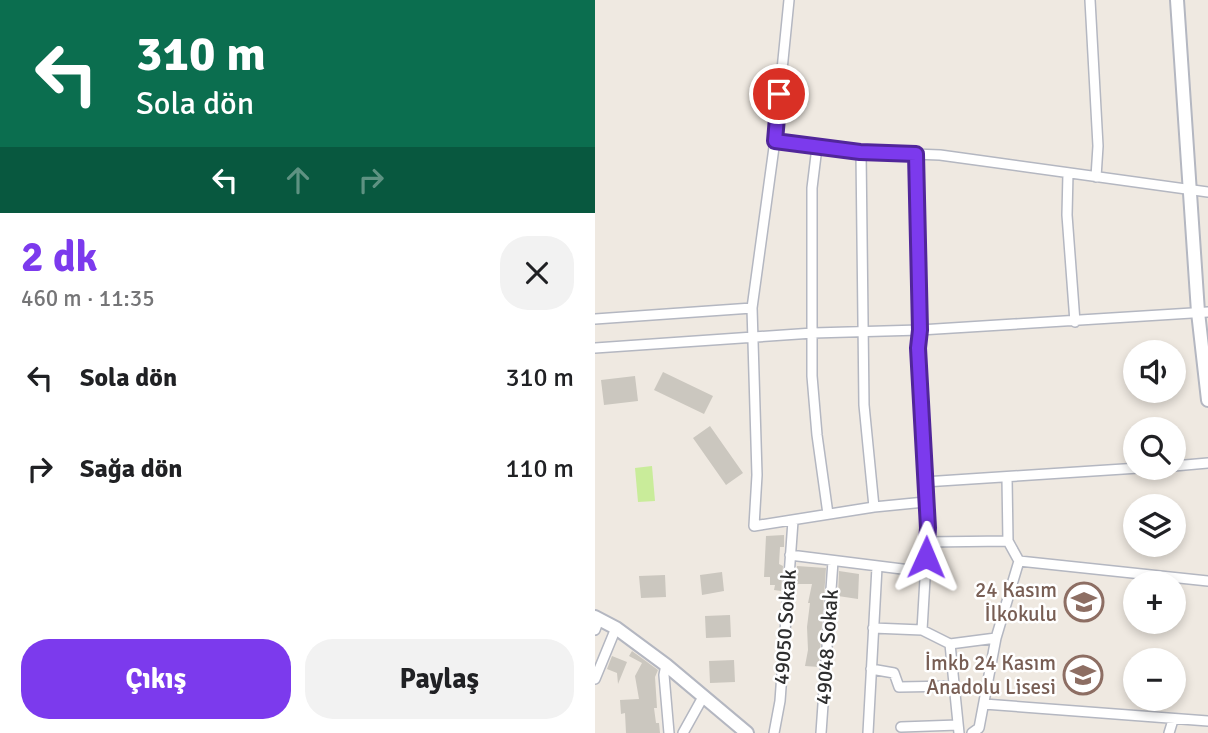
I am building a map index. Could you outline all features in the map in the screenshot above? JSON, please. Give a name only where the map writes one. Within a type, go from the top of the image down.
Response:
[{"type":"main road","points":[[1177,0],[1189,190],[1203,312],[1208,400]]},
{"type":"main road","points":[[596,622],[617,628],[747,733]]},
{"type":"street","points":[[789,0],[775,141],[752,308],[757,475],[754,526],[873,507],[925,502]]},
{"type":"street","points":[[1090,0],[1098,146],[1096,177]]},
{"type":"street","points":[[775,141],[860,152],[940,155],[1208,192]]},
{"type":"street","points":[[817,147],[812,188],[814,405],[828,514]]},
{"type":"street","points":[[860,152],[862,331],[866,430],[873,507]]},
{"type":"street","points":[[916,154],[920,330],[918,348],[927,542],[922,630]]},
{"type":"street","points":[[1068,173],[1067,215],[1075,322]]},
{"type":"street","points":[[595,320],[752,308]]},
{"type":"street","points":[[595,348],[813,333],[1075,322],[1203,312]]},
{"type":"street","points":[[1186,465],[1208,463]]},
{"type":"street","points":[[924,482],[1123,469]]},
{"type":"street","points":[[972,733],[979,728],[996,638],[1020,561],[1008,541],[1007,478]]},
{"type":"street","name":"49050 Sokak","points":[[774,733],[780,701],[793,521]]},
{"type":"street","points":[[927,542],[1008,541]]},
{"type":"street","points":[[790,555],[926,572]]},
{"type":"street","name":"49048 Sokak","points":[[821,733],[833,561]]},
{"type":"street","points":[[1020,561],[1208,581]]},
{"type":"street","points":[[868,733],[877,566]]},
{"type":"street","points":[[595,679],[617,628]]},
{"type":"street","points":[[873,628],[922,630],[950,644],[996,638]]},
{"type":"street","points":[[901,727],[959,729],[950,644]]},
{"type":"street","points":[[666,665],[664,675],[669,733]]},
{"type":"street","points":[[871,668],[894,673],[899,687],[955,686]]},
{"type":"street","points":[[683,733],[703,697]]},
{"type":"street","points":[[984,704],[1208,722]]},
{"type":"street","points":[[1169,733],[1173,720]]},
{"type":"green space","points":[[652,466],[655,501],[638,502],[635,468]]},
{"type":"building","points":[[663,372],[713,396],[704,414],[654,390]]},
{"type":"building","points":[[635,376],[638,401],[604,405],[601,380]]},
{"type":"building","points":[[710,426],[743,473],[726,485],[693,438]]},
{"type":"building","points":[[784,535],[779,564],[783,566],[781,591],[774,590],[775,585],[770,585],[770,577],[764,577],[766,536]]},
{"type":"building","points":[[797,566],[826,568],[819,667],[805,666],[808,650],[808,603],[812,584],[795,584]]},
{"type":"building","points":[[839,571],[859,574],[858,599],[838,596]]},
{"type":"building","points":[[722,572],[724,591],[702,595],[700,575]]},
{"type":"building","points":[[665,575],[666,597],[641,598],[639,576]]},
{"type":"building","points":[[730,615],[731,637],[706,638],[705,616]]},
{"type":"building","points":[[632,651],[658,670],[655,677],[657,708],[654,708],[660,733],[626,733],[625,713],[621,714],[620,700],[639,699],[635,676],[642,663],[629,656]]},
{"type":"building","points":[[612,656],[627,662],[618,684],[617,673],[607,669]]},
{"type":"building","points":[[734,660],[735,682],[710,683],[709,661]]},
{"type":"place","name":"24 Kasım İlkokulu","points":[[1084,602]]},
{"type":"place","name":"İmkb 24 Kasım Anadolu Lisesi","points":[[1083,675]]},
{"type":"route","points":[[779,94],[775,141],[860,152],[916,154],[920,330],[918,348],[928,528],[926,557]]}]
